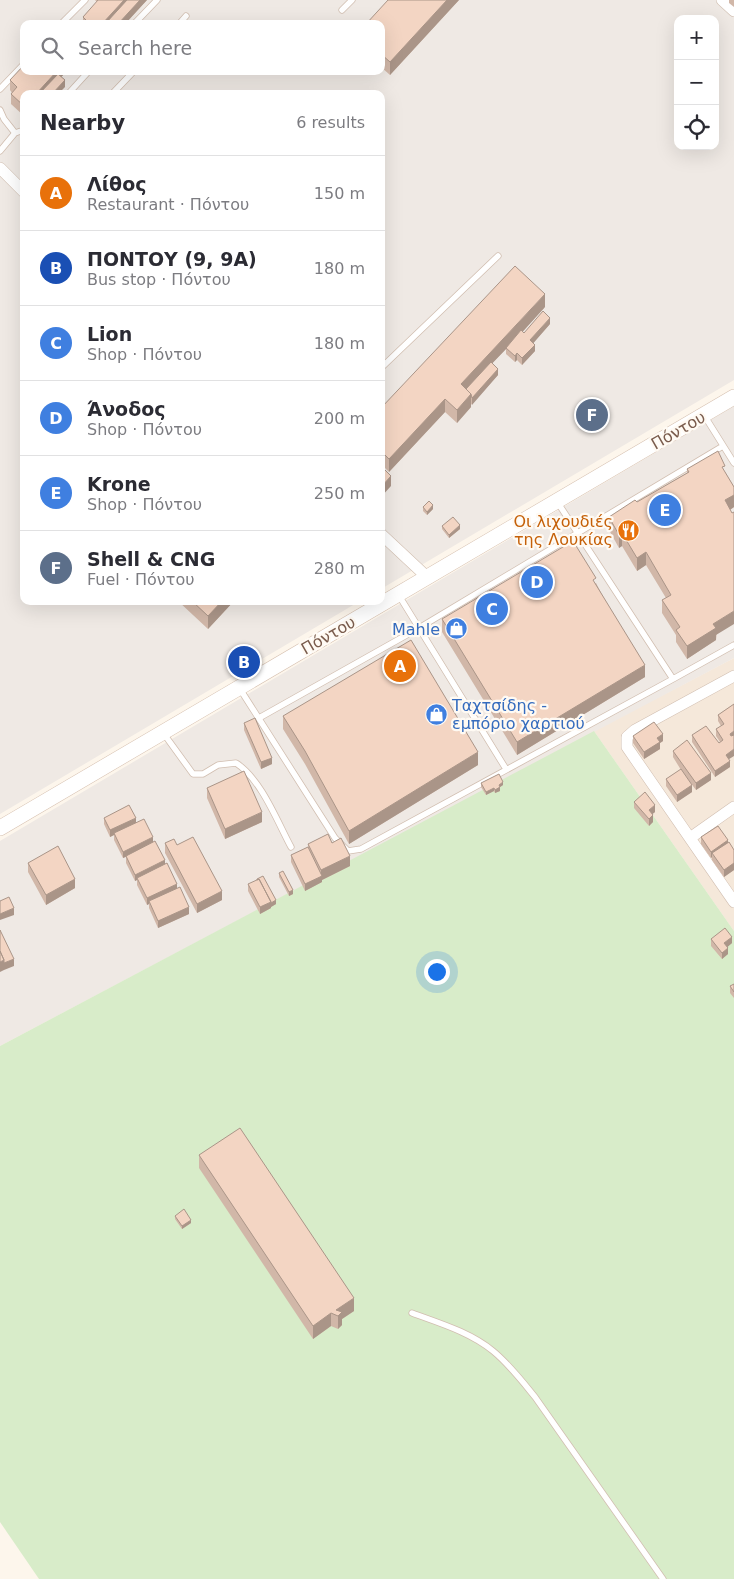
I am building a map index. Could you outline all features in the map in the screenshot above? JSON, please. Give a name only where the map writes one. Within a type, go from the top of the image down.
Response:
[{"type":"street","points":[[722,0],[734,10]]},
{"type":"street","points":[[0,168],[20,185]]},
{"type":"street","name":"Πόντου","points":[[385,602],[734,397]]},
{"type":"street","points":[[385,538],[427,577]]},
{"type":"street","name":"Πόντου","points":[[0,828],[379,605]]},
{"type":"street","points":[[734,676],[634,730],[627,737],[627,747],[734,902]]},
{"type":"street","points":[[690,838],[734,807]]},
{"type":"lane","points":[[66,20],[85,0]]},
{"type":"lane","points":[[138,20],[156,0]]},
{"type":"lane","points":[[342,10],[352,0]]},
{"type":"lane","points":[[182,20],[186,16]]},
{"type":"lane","points":[[0,89],[20,68]]},
{"type":"lane","points":[[72,90],[85,75]]},
{"type":"lane","points":[[116,90],[130,75]]},
{"type":"lane","points":[[0,110],[4,119],[15,133]]},
{"type":"lane","points":[[0,151],[15,133],[20,131]]},
{"type":"lane","points":[[385,364],[498,256]]},
{"type":"lane","points":[[704,414],[734,463]]},
{"type":"lane","points":[[259,718],[419,628],[723,446]]},
{"type":"lane","points":[[556,501],[673,679]]},
{"type":"lane","points":[[398,594],[506,770]]},
{"type":"lane","points":[[239,687],[335,838],[348,851],[361,849],[734,645]]},
{"type":"lane","points":[[162,732],[193,774],[203,774],[218,765],[236,762],[243,767],[256,781],[291,847]]},
{"type":"lane","points":[[412,1313],[443,1324],[476,1340],[493,1350],[514,1372],[535,1397],[663,1579]]},
{"type":"shaded area","points":[[0,0],[734,0],[734,380],[385,587],[385,90],[20,90],[20,605],[353,605],[0,814]]},
{"type":"shaded area","points":[[734,406],[734,658],[0,1046],[0,841]]},
{"type":"shaded area","points":[[734,658],[734,931],[594,731]]},
{"type":"green space","points":[[594,731],[734,931],[734,1579],[39,1579],[0,1522],[0,1046]]},
{"type":"building","points":[[98,0],[124,0],[106,20],[86,20],[83,17]]},
{"type":"building","points":[[127,0],[140,0],[122,20],[109,20]]},
{"type":"building","points":[[388,0],[447,0],[390,62],[385,58],[385,20],[370,20]]},
{"type":"building","points":[[20,69],[20,75],[53,75],[40,90],[20,90],[20,102],[11,94],[17,87],[10,80]]},
{"type":"building","points":[[57,75],[65,80],[56,90],[43,90]]},
{"type":"building","points":[[515,266],[545,294],[461,384],[471,394],[457,410],[445,399],[389,459],[385,455],[385,404]]},
{"type":"building","points":[[543,311],[550,318],[530,340],[535,345],[522,358],[517,353],[515,356],[506,348],[521,330],[524,333]]},
{"type":"building","points":[[491,362],[498,369],[472,398],[466,389]]},
{"type":"building","points":[[718,451],[725,466],[722,467],[734,487],[734,495],[725,500],[732,513],[734,512],[734,611],[713,624],[716,628],[687,646],[676,630],[680,627],[662,600],[671,595],[646,552],[637,558],[622,533],[619,535],[609,517],[635,500],[637,502],[689,472],[687,469]]},
{"type":"building","points":[[385,470],[391,476],[385,483]]},
{"type":"building","points":[[429,501],[433,505],[427,512],[423,507]]},
{"type":"building","points":[[453,517],[460,525],[449,535],[442,526]]},
{"type":"building","points":[[573,541],[596,578],[593,580],[645,665],[517,742],[442,619]]},
{"type":"building","points":[[196,605],[218,605],[208,616]]},
{"type":"building","points":[[411,640],[478,752],[349,831],[305,751],[283,716]]},
{"type":"building","points":[[734,704],[734,731],[730,734],[731,736],[734,735],[734,749],[726,755],[730,761],[715,771],[692,735],[706,726],[719,743],[723,740],[716,729],[724,724],[718,715]]},
{"type":"building","points":[[255,718],[272,758],[261,762],[244,723]]},
{"type":"building","points":[[654,722],[663,734],[657,738],[660,742],[644,752],[633,736]]},
{"type":"building","points":[[687,740],[711,773],[696,783],[673,751]]},
{"type":"building","points":[[681,769],[692,785],[677,795],[666,779]]},
{"type":"building","points":[[244,771],[262,812],[225,829],[207,788]]},
{"type":"building","points":[[499,774],[503,782],[499,785],[500,787],[486,792],[481,783]]},
{"type":"building","points":[[645,792],[655,805],[649,810],[653,815],[649,819],[634,802]]},
{"type":"building","points":[[129,805],[136,818],[110,830],[104,818]]},
{"type":"building","points":[[144,819],[153,837],[123,852],[114,833]]},
{"type":"building","points":[[718,826],[728,840],[711,852],[701,837]]},
{"type":"building","points":[[328,834],[332,843],[341,838],[350,856],[321,870],[308,844]]},
{"type":"building","points":[[193,837],[222,891],[197,904],[165,843],[174,839],[177,845]]},
{"type":"building","points":[[155,841],[165,860],[135,875],[126,856]]},
{"type":"building","points":[[729,842],[734,850],[734,863],[724,870],[712,853]]},
{"type":"building","points":[[58,846],[75,879],[46,895],[28,863]]},
{"type":"building","points":[[308,847],[322,876],[305,884],[291,855]]},
{"type":"building","points":[[167,863],[177,884],[147,898],[137,878]]},
{"type":"building","points":[[283,871],[293,890],[289,892],[279,873]]},
{"type":"building","points":[[263,876],[276,900],[271,903],[259,879],[257,880]]},
{"type":"building","points":[[259,879],[271,902],[260,907],[248,884]]},
{"type":"building","points":[[180,887],[189,907],[158,921],[149,901]]},
{"type":"building","points":[[9,897],[14,908],[0,914],[0,901]]},
{"type":"building","points":[[725,928],[732,937],[724,943],[728,948],[722,953],[711,939]]},
{"type":"building","points":[[0,930],[14,959],[4,963],[0,951]]},
{"type":"building","points":[[0,951],[4,960],[0,962]]},
{"type":"building","points":[[734,984],[734,992],[730,986]]},
{"type":"building","points":[[240,1128],[354,1298],[336,1310],[342,1312],[338,1316],[331,1313],[313,1326],[199,1155]]},
{"type":"building","points":[[184,1209],[191,1220],[182,1226],[175,1216]]},
{"type":"place","name":"Shell & CNG","points":[[592,415]]},
{"type":"place","name":"Krone","points":[[665,510]]},
{"type":"place","name":"Οι λιχουδιές της Λουκίας","points":[[629,530]]},
{"type":"place","name":"Άνοδος","points":[[537,582]]},
{"type":"place","name":"Lion","points":[[492,609]]},
{"type":"place","name":"Mahle","points":[[456,629]]},
{"type":"place","name":"ΠΟΝΤΟΥ (9, 9Α)","points":[[244,662]]},
{"type":"place","name":"Λίθος","points":[[400,666]]},
{"type":"place","name":"Ταχτσίδης - εμπόριο χαρτιού","points":[[436,714]]}]
